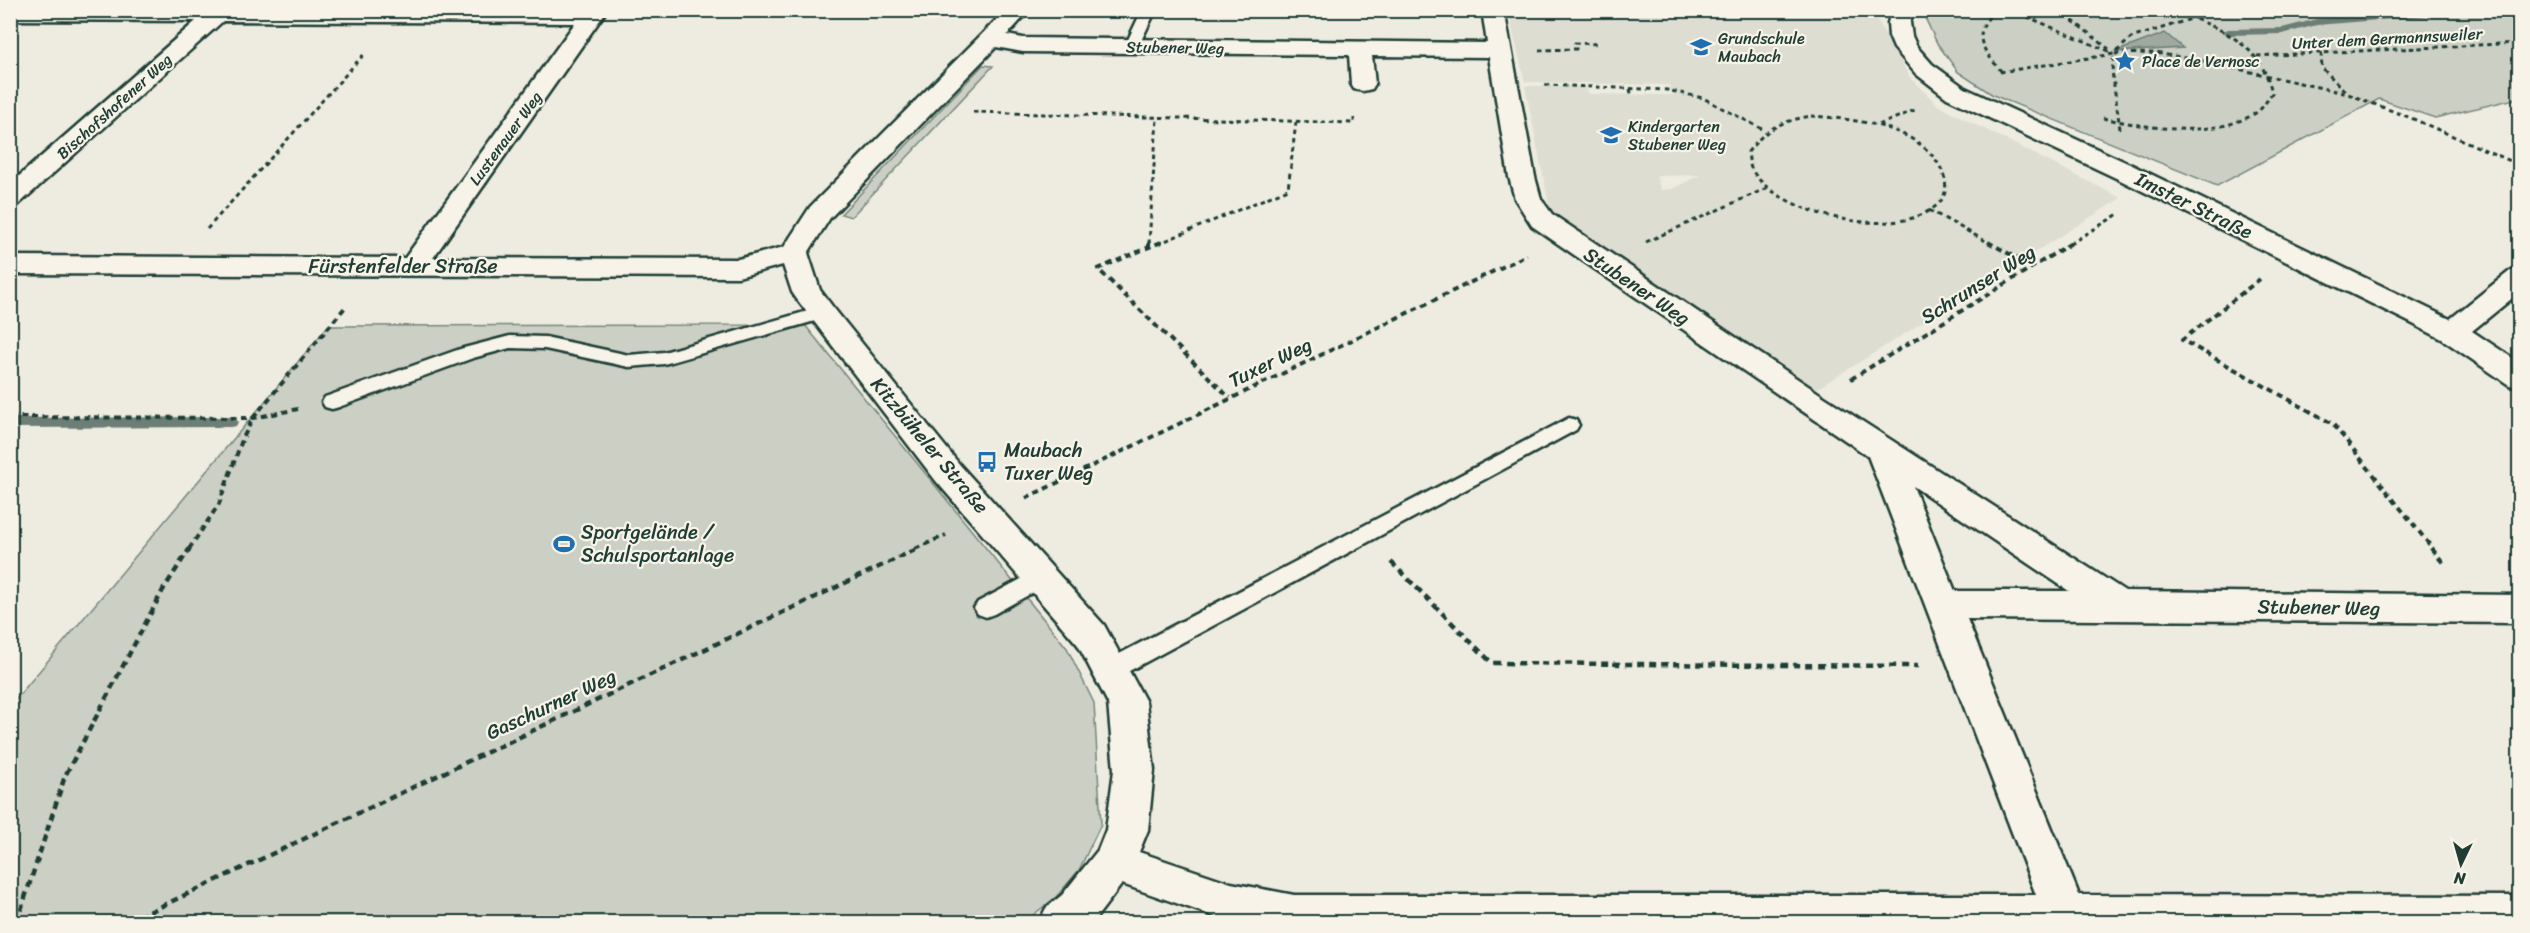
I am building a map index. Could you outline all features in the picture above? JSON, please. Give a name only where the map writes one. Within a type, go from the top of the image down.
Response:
[{"type":"street","points":[[794,253],[820,213],[1019,10]]},
{"type":"street","name":"Stubener Weg","points":[[1493,10],[1505,85],[1528,199],[1542,220],[1812,404],[2118,605]]},
{"type":"street","name":"Imster Straße","points":[[1902,10],[1900,15],[1902,39],[1910,52],[1931,78],[1956,93],[2125,172],[2453,332],[2520,378]]},
{"type":"street","points":[[10,13],[399,15],[594,13]]},
{"type":"street","name":"Bischofshofener Weg","points":[[10,198],[228,13]]},
{"type":"street","name":"Lustenauer Weg","points":[[414,265],[594,13]]},
{"type":"street","name":"Stubener Weg","points":[[991,39],[1023,45],[1500,50]]},
{"type":"street","points":[[1360,49],[1363,84]]},
{"type":"street","name":"Fürstenfelder Straße","points":[[10,265],[738,268],[794,253]]},
{"type":"street","name":"Kitzbüheler Straße","points":[[794,253],[806,292],[948,473],[1091,635],[1127,702],[1134,770],[1127,830],[1114,862],[1077,909],[1061,922]]},
{"type":"street","points":[[2453,332],[2520,277]]},
{"type":"street","points":[[1881,448],[2067,918]]},
{"type":"street","name":"Stubener Weg","points":[[1942,605],[2520,609]]},
{"type":"street","points":[[1114,862],[1230,903],[1294,915],[1461,920],[2520,916]]},
{"type":"lane","points":[[1132,46],[1148,12]]},
{"type":"lane","points":[[332,402],[467,353],[510,342],[545,343],[628,361],[652,359],[698,350],[822,312]]},
{"type":"lane","points":[[1110,670],[1569,425]]},
{"type":"lane","points":[[986,608],[1042,577]]},
{"type":"path","points":[[1995,10],[1982,22],[1978,35],[1983,50],[2001,71],[2011,77]]},
{"type":"path","points":[[2011,10],[2114,54]]},
{"type":"path","points":[[2059,10],[2114,54]]},
{"type":"path","points":[[2098,117],[2164,128],[2212,127],[2256,114],[2272,93],[2271,77],[2256,56],[2226,34],[2194,18],[2169,10]]},
{"type":"path","points":[[2125,172],[2112,71],[2114,54],[2131,38],[2194,18],[2242,10]]},
{"type":"path","points":[[174,265],[399,15]]},
{"type":"path","points":[[1500,50],[1576,49],[1575,43],[1599,44]]},
{"type":"path","name":"Unter dem Germannsweiler","points":[[2256,56],[2520,43]]},
{"type":"path","points":[[1956,93],[2001,71],[2114,54],[2156,53],[2204,61],[2348,94],[2520,165]]},
{"type":"path","points":[[2322,53],[2322,68],[2348,94]]},
{"type":"path","points":[[1505,85],[1578,85],[1602,89],[1667,90],[1703,98],[1764,130]]},
{"type":"path","points":[[1630,89],[1632,97]]},
{"type":"path","points":[[969,112],[1354,123],[1354,112]]},
{"type":"path","points":[[1811,116],[1840,117],[1879,125],[1902,135],[1930,153],[1945,172],[1947,186],[1939,204],[1919,216],[1884,223],[1842,220],[1803,209],[1767,188],[1752,169],[1748,152],[1764,130],[1786,120],[1811,116]]},
{"type":"path","points":[[1149,247],[1156,119]]},
{"type":"path","points":[[1230,398],[1098,269],[1288,189],[1296,122]]},
{"type":"path","points":[[1601,262],[1767,188]]},
{"type":"path","name":"Schrunser Weg","points":[[1812,404],[2159,189]]},
{"type":"path","points":[[1929,210],[2033,267]]},
{"type":"path","name":"Tuxer Weg","points":[[990,518],[1051,484],[1565,237]]},
{"type":"path","points":[[17,922],[65,776],[163,590],[219,504],[242,440],[253,417],[346,306],[376,266]]},
{"type":"path","points":[[2265,274],[2182,340],[2333,424],[2480,609]]},
{"type":"path","points":[[10,417],[253,417],[332,402]]},
{"type":"path","name":"Gaschurner Weg","points":[[128,922],[921,545],[990,518]]},
{"type":"path","points":[[1363,535],[1492,663],[1966,667]]},
{"type":"shaded area","points":[[1929,10],[2519,11],[2519,98],[2435,118],[2379,99],[2217,186],[1993,95],[1958,72],[1937,43],[1926,20]]},
{"type":"shaded area","points":[[1508,11],[1872,11],[1911,79],[1939,106],[2121,198],[1807,395],[1598,252],[1603,247],[1550,210],[1525,86],[1582,86],[1589,94],[1673,95],[1669,85],[1525,82]],"holes":[[[1700,175],[1672,189],[1661,190],[1657,176]]]},
{"type":"shaded area","points":[[2165,33],[2183,48],[2115,52]]},
{"type":"shaded area","points":[[983,65],[993,66],[851,217],[841,214]]},
{"type":"shaded area","name":"Sportgelände / Schulsportanlage","points":[[796,314],[1067,648],[1094,703],[1101,824],[1079,870],[1056,897],[1024,922],[11,922],[11,705],[328,326],[757,325]]},
{"type":"waterway","points":[[2228,32],[2282,31],[2317,22],[2463,10]]},
{"type":"waterway","points":[[10,423],[230,422]]},
{"type":"place","name":"Grundschule Maubach","points":[[1701,47]]},
{"type":"place","name":"Place de Vernosc","points":[[2125,61]]},
{"type":"place","name":"Kindergarten Stubener Weg","points":[[1611,135]]},
{"type":"place","name":"Maubach Tuxer Weg","points":[[987,462]]},
{"type":"place","name":"Sportgelände / Schulsportanlage","points":[[564,544]]}]
